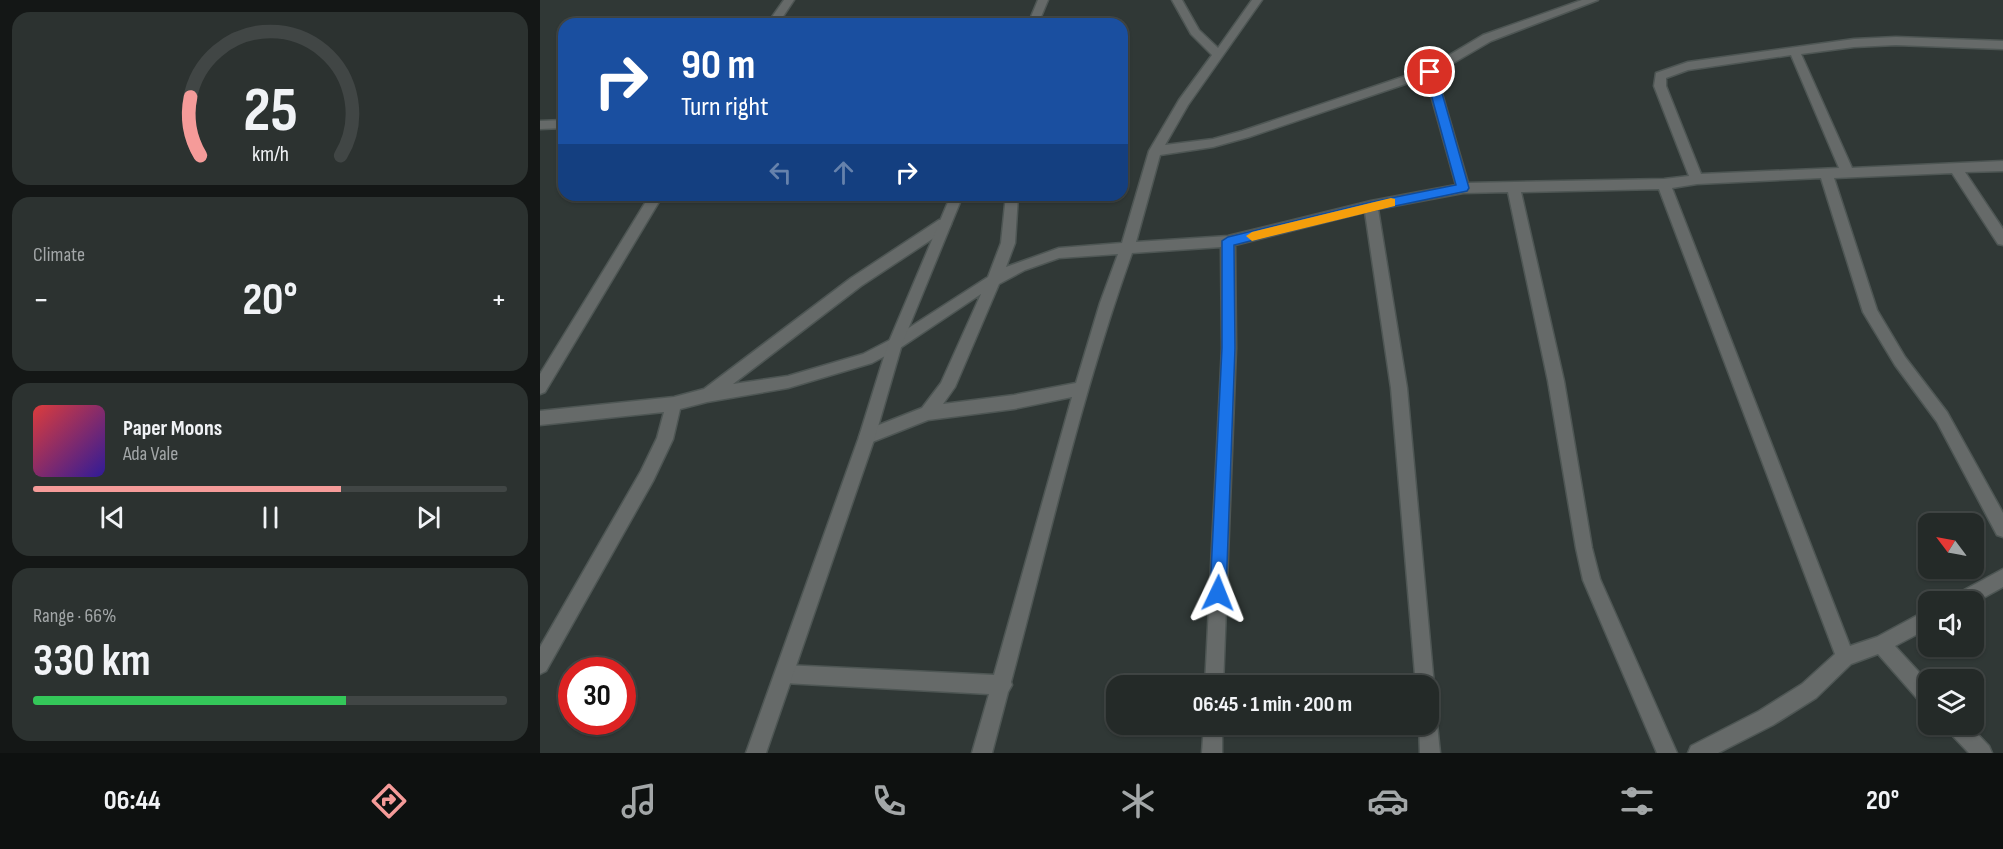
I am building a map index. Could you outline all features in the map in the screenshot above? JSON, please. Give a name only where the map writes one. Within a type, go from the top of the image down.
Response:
[{"type":"street","points":[[776,18],[789,0]]},
{"type":"street","points":[[1036,18],[1043,0]]},
{"type":"street","points":[[1177,0],[1195,32],[1219,55]]},
{"type":"street","points":[[982,753],[1003,685],[1047,510],[1082,388],[1107,303],[1127,249],[1155,151],[1183,103],[1257,0]]},
{"type":"street","points":[[1155,151],[1213,143],[1245,134],[1430,72],[1487,38],[1514,26],[1576,2],[1593,0]]},
{"type":"street","points":[[1697,179],[1660,86],[1660,76],[1667,72],[1688,66],[1794,50],[1896,41],[2003,45]]},
{"type":"street","points":[[1794,50],[1847,172]]},
{"type":"street","points":[[1430,72],[1463,188]]},
{"type":"street","points":[[540,125],[558,124]]},
{"type":"street","points":[[540,418],[674,404],[707,394],[788,382],[867,359],[895,344],[938,314],[994,280],[1020,266],[1059,253],[1228,241],[1371,206],[1463,188],[1514,189],[1664,184],[1697,179],[2003,166]]},
{"type":"street","points":[[1956,168],[2003,240]]},
{"type":"street","points":[[1826,174],[1870,312],[1894,352],[1942,417],[2003,529]]},
{"type":"street","points":[[1664,184],[1845,657]]},
{"type":"street","points":[[1514,189],[1556,381],[1584,548],[1592,580],[1667,753]]},
{"type":"street","points":[[540,387],[653,201]]},
{"type":"street","points":[[756,753],[867,437],[895,344],[954,201]]},
{"type":"street","points":[[927,413],[946,387],[994,280],[1008,243],[1012,201]]},
{"type":"street","points":[[1371,206],[1399,388],[1424,675]]},
{"type":"street","points":[[707,394],[856,282],[944,224]]},
{"type":"street","points":[[1215,675],[1228,359],[1228,241]]},
{"type":"street","points":[[867,437],[927,413],[1014,402],[1082,388]]},
{"type":"street","points":[[540,665],[647,476],[665,439],[674,404]]},
{"type":"street","points":[[1979,591],[2003,578]]},
{"type":"street","points":[[1698,753],[1766,718],[1809,691],[1845,657],[1881,644],[1918,624]]},
{"type":"street","points":[[1881,644],[1918,684]]},
{"type":"street","points":[[784,674],[1003,685]]},
{"type":"street","points":[[1212,753],[1213,735]]},
{"type":"street","points":[[1429,735],[1430,753]]},
{"type":"street","points":[[1965,735],[1982,753]]},
{"type":"slow traffic","points":[[1252,236],[1391,202]]},
{"type":"route","points":[[1218,593],[1228,348],[1228,241],[1371,206],[1463,188],[1430,72]]}]
